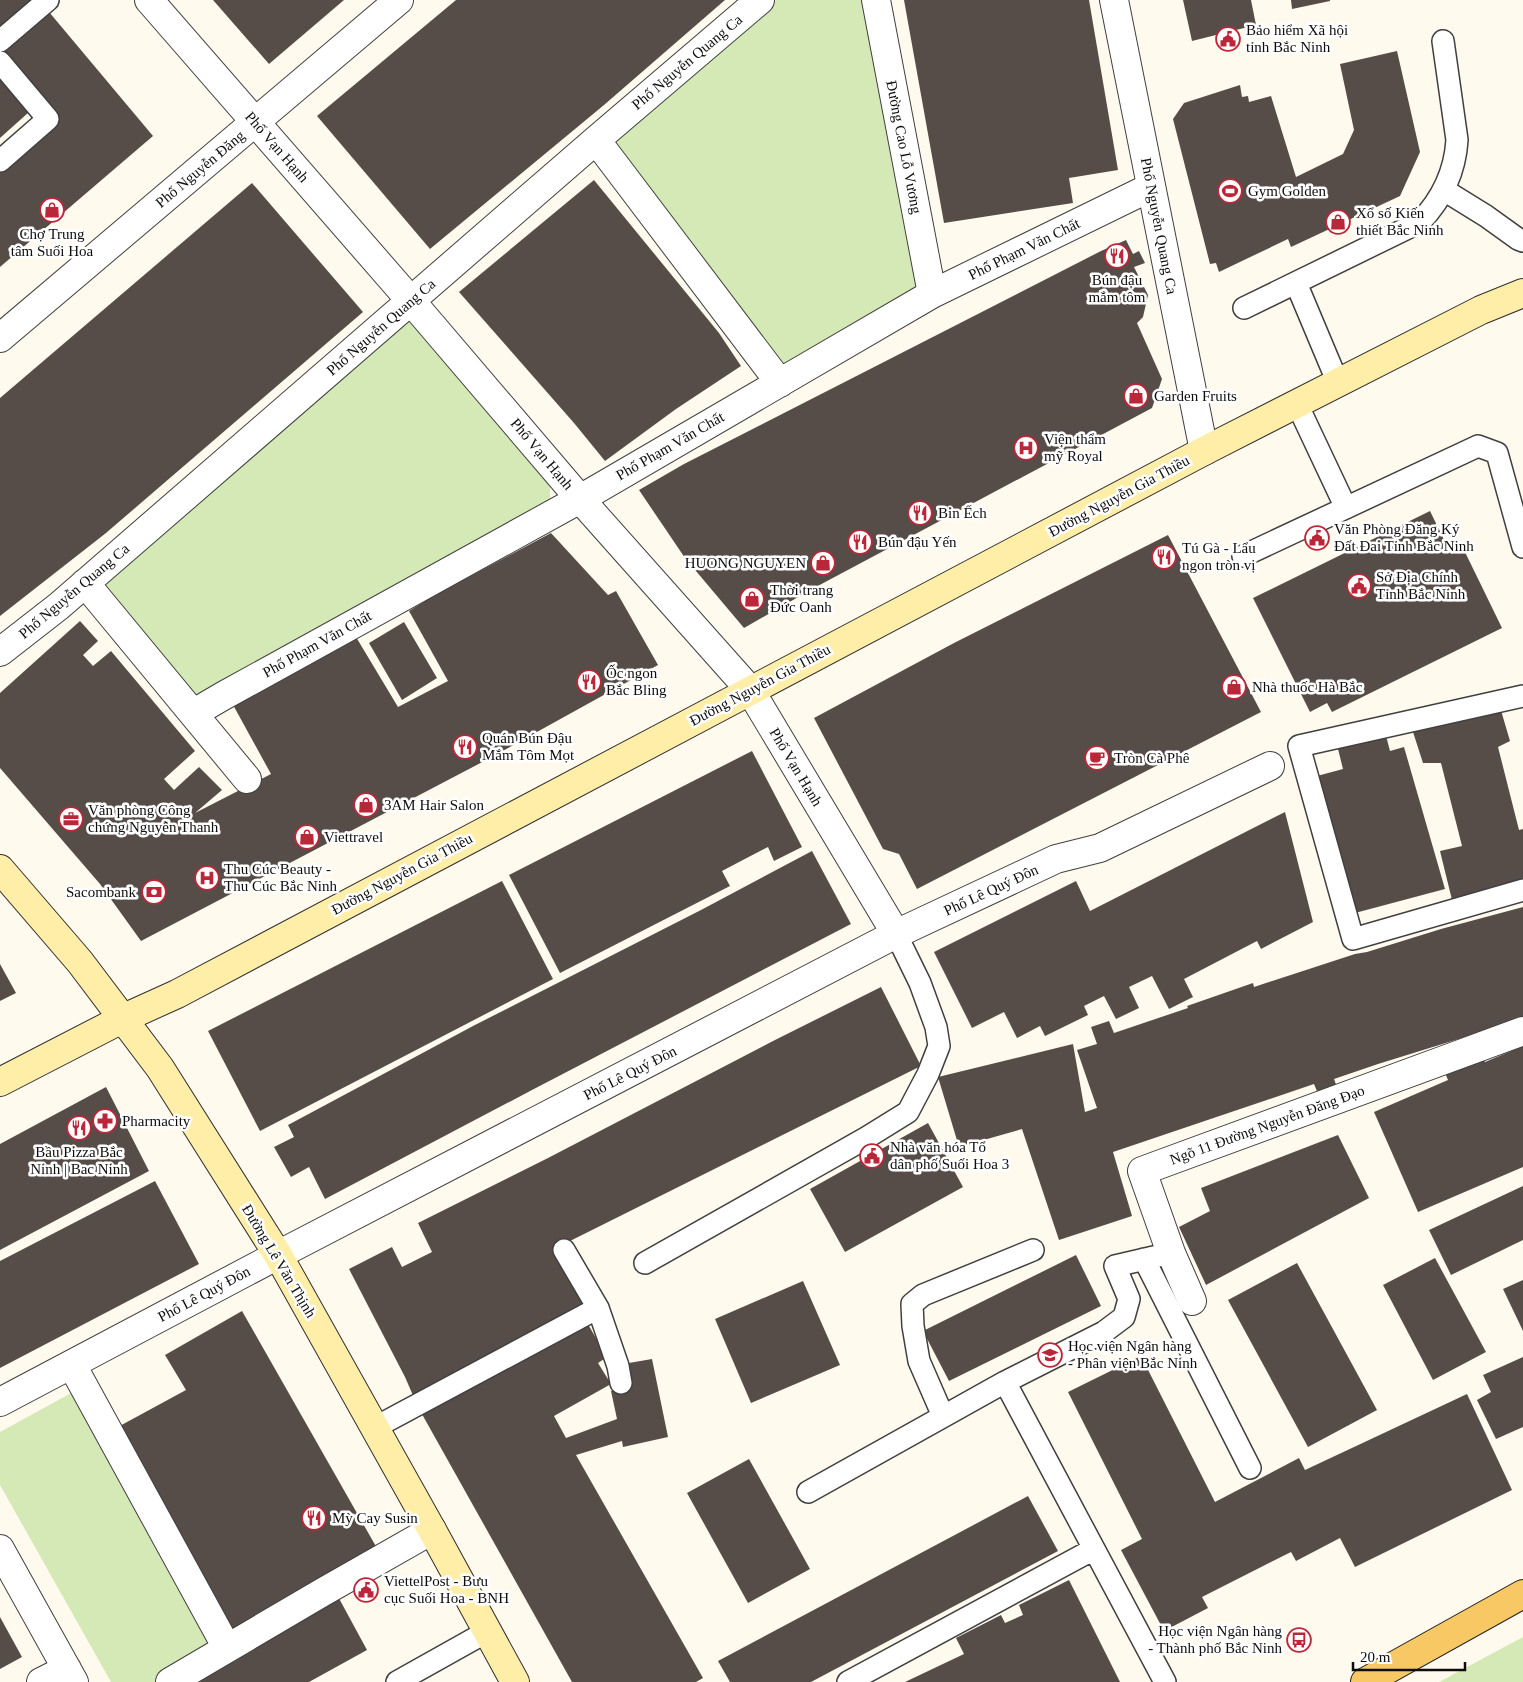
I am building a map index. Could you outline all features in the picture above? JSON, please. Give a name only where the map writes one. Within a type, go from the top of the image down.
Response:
[{"type":"main road","points":[[1365,1682],[1523,1594]]},
{"type":"street","name":"Phố Vạn Hạnh","points":[[149,0],[411,301],[580,499],[750,690],[896,934]]},
{"type":"street","name":"Phố Nguyễn Đăng","points":[[0,338],[399,0]]},
{"type":"street","name":"Phố Nguyễn Quang Ca","points":[[0,652],[85,583],[760,0]]},
{"type":"street","name":"Đường Cao Lỗ Vương","points":[[876,0],[932,294]]},
{"type":"street","name":"Phố Nguyễn Quang Ca","points":[[1114,0],[1204,451]]},
{"type":"street","points":[[596,140],[780,383]]},
{"type":"street","name":"Phố Phạm Văn Chất","points":[[194,714],[223,696],[580,499],[932,294],[1151,187]]},
{"type":"street","name":"Đường Nguyễn Gia Thiều","points":[[0,1082],[124,1018],[176,994],[1204,451],[1481,310],[1523,293]]},
{"type":"street","points":[[85,583],[247,779]]},
{"type":"street","name":"Phố Lê Quý Đôn","points":[[0,1402],[278,1255],[896,934],[1056,859],[1100,848],[1270,766]]},
{"type":"street","name":"Đường Lê Văn Thịnh","points":[[0,869],[80,962],[160,1068],[278,1255],[515,1682]]},
{"type":"street","name":"Ngõ 11 Đường Nguyễn Đăng Đạo","points":[[1192,1301],[1171,1253],[1142,1171],[1523,1031]]},
{"type":"street","points":[[72,1364],[227,1648]]},
{"type":"street","points":[[170,1682],[432,1530]]},
{"type":"street","points":[[0,1549],[70,1675],[41,1682]]},
{"type":"lane","points":[[0,41],[48,0]]},
{"type":"lane","points":[[1244,308],[1420,222],[1431,210],[1444,190],[1456,156],[1458,140],[1443,41]]},
{"type":"lane","points":[[0,62],[48,119],[0,160]]},
{"type":"lane","points":[[1444,190],[1523,241]]},
{"type":"lane","points":[[1296,283],[1338,383]]},
{"type":"lane","points":[[1297,404],[1346,508]]},
{"type":"lane","points":[[1243,556],[1478,446],[1497,453],[1523,546]]},
{"type":"lane","points":[[1523,696],[1299,746],[1353,939],[1523,890]]},
{"type":"lane","points":[[645,1263],[866,1138],[908,1112],[928,1074],[939,1046],[936,1027],[920,983],[896,934]]},
{"type":"lane","points":[[564,1250],[598,1308],[618,1366],[620,1384]]},
{"type":"lane","points":[[943,1416],[919,1361],[913,1326],[912,1304],[923,1295],[1033,1250]]},
{"type":"lane","points":[[808,1492],[1005,1382],[1104,1332],[1124,1317],[1128,1300],[1115,1266],[1171,1253]]},
{"type":"lane","points":[[1144,1259],[1250,1468]]},
{"type":"lane","points":[[374,1428],[598,1308]]},
{"type":"lane","points":[[1005,1382],[1165,1682]]},
{"type":"lane","points":[[848,1682],[1094,1549]]},
{"type":"lane","points":[[397,1682],[488,1631]]},
{"type":"green space","points":[[776,0],[866,0],[918,281],[914,292],[784,367],[612,140]]},
{"type":"green space","points":[[409,314],[550,486],[550,507],[201,695],[183,691],[96,580]]},
{"type":"green space","points":[[73,1392],[217,1643],[160,1682],[111,1682],[0,1485],[0,1432]]},
{"type":"green space","points":[[1523,1637],[1523,1682],[1439,1682]]},
{"type":"building","points":[[0,0],[39,0],[153,136],[0,267],[0,170],[53,122],[38,104],[0,138]]},
{"type":"building","points":[[213,0],[344,0],[269,64]]},
{"type":"building","points":[[456,0],[725,0],[604,105],[430,249],[317,116]]},
{"type":"building","points":[[904,0],[1089,0],[1118,170],[1069,178],[1073,203],[944,223]]},
{"type":"building","points":[[1183,0],[1251,0],[1256,25],[1192,41]]},
{"type":"building","points":[[1291,0],[1330,0],[1330,1],[1292,9]]},
{"type":"building","points":[[1397,51],[1420,152],[1400,196],[1291,247],[1288,239],[1219,272],[1216,263],[1210,264],[1173,119],[1184,103],[1240,85],[1242,97],[1248,96],[1249,102],[1271,96],[1296,177],[1343,154],[1354,130],[1340,64]]},
{"type":"building","points":[[594,180],[719,333],[741,366],[676,409],[605,461],[459,292]]},
{"type":"building","points":[[252,183],[363,312],[106,533],[0,616],[0,398]]},
{"type":"building","points":[[1126,240],[1133,254],[1139,251],[1145,263],[1134,267],[1148,295],[1143,317],[1137,323],[1162,379],[1152,408],[814,588],[744,628],[685,558],[639,490],[684,464]]},
{"type":"building","points":[[1430,511],[1451,554],[1463,548],[1502,628],[1332,712],[1327,703],[1310,712],[1253,598]]},
{"type":"building","points":[[551,533],[608,595],[616,591],[658,665],[490,758],[141,941],[100,884],[0,768],[0,693],[80,621],[98,641],[83,655],[93,666],[111,651],[195,751],[164,779],[174,790],[199,767],[222,790],[195,813],[271,774],[232,703],[356,637],[398,707],[448,681],[409,611],[433,596]]},
{"type":"building","points":[[1168,535],[1261,712],[917,889],[899,854],[883,849],[814,718],[954,643]]},
{"type":"building","points":[[404,622],[437,678],[402,700],[369,643]]},
{"type":"building","points":[[1500,707],[1510,741],[1498,747],[1519,830],[1523,829],[1523,883],[1452,900],[1440,851],[1462,846],[1441,763],[1423,763],[1413,732]]},
{"type":"building","points":[[1385,732],[1390,751],[1404,747],[1445,889],[1355,913],[1317,776],[1343,769],[1337,745]]},
{"type":"building","points":[[752,751],[802,847],[774,861],[768,847],[741,861],[722,871],[730,886],[560,973],[509,875]]},
{"type":"building","points":[[1285,812],[1313,922],[1261,949],[1257,941],[1184,979],[1193,997],[1169,1009],[1152,976],[1129,987],[1139,1008],[1116,1019],[1104,996],[1084,1006],[1088,1015],[1045,1036],[1040,1026],[1017,1038],[1004,1012],[972,1028],[934,952],[1076,881],[1090,911]]},
{"type":"building","points":[[812,851],[851,924],[325,1199],[309,1167],[291,1177],[274,1147],[294,1137],[288,1125],[473,1026],[701,910]]},
{"type":"building","points":[[502,881],[553,979],[260,1131],[208,1031]]},
{"type":"building","points":[[1523,907],[1523,1019],[1334,1079],[1338,1090],[1319,1096],[1314,1084],[1113,1152],[1132,1216],[1059,1240],[1022,1129],[959,1147],[938,1077],[1073,1044],[1085,1112],[1097,1108],[1077,1050],[1097,1044],[1091,1027],[1109,1021],[1114,1033],[1188,1008],[1187,1006],[1253,983],[1254,987],[1355,954]]},
{"type":"building","points":[[0,964],[16,993],[0,1001]]},
{"type":"building","points":[[881,987],[921,1066],[566,1243],[590,1310],[582,1314],[607,1357],[598,1363],[611,1384],[554,1416],[566,1438],[617,1419],[611,1391],[628,1387],[623,1364],[652,1359],[668,1437],[623,1447],[622,1441],[576,1455],[703,1678],[696,1682],[572,1682],[418,1407],[405,1377],[349,1269],[392,1247],[402,1267],[432,1252],[418,1223]]},
{"type":"building","points":[[1523,1046],[1523,1167],[1418,1212],[1374,1112],[1448,1080],[1445,1073],[1483,1058],[1485,1062]]},
{"type":"building","points":[[106,1087],[149,1171],[0,1250],[0,1144]]},
{"type":"building","points":[[928,1123],[963,1187],[845,1252],[810,1189]]},
{"type":"building","points":[[1338,1135],[1369,1198],[1206,1285],[1179,1227],[1210,1211],[1201,1188]]},
{"type":"building","points":[[155,1181],[199,1264],[0,1368],[0,1261]]},
{"type":"building","points":[[1523,1186],[1523,1240],[1451,1275],[1429,1230]]},
{"type":"building","points":[[1076,1255],[1101,1306],[949,1381],[923,1331]]},
{"type":"building","points":[[1435,1258],[1486,1352],[1433,1380],[1383,1285]]},
{"type":"building","points":[[1297,1263],[1377,1410],[1308,1447],[1228,1300]]},
{"type":"building","points":[[1523,1280],[1523,1331],[1503,1289]]},
{"type":"building","points":[[803,1281],[840,1365],[751,1403],[715,1319]]},
{"type":"building","points":[[242,1311],[378,1550],[229,1634],[116,1428],[186,1390],[165,1355]]},
{"type":"building","points":[[1141,1356],[1215,1502],[1299,1458],[1305,1470],[1467,1394],[1512,1490],[1355,1567],[1340,1538],[1296,1561],[1291,1552],[1202,1597],[1208,1608],[1164,1631],[1121,1550],[1142,1539],[1068,1392]]},
{"type":"building","points":[[1523,1357],[1523,1427],[1496,1439],[1477,1400],[1491,1392],[1483,1375]]},
{"type":"building","points":[[749,1459],[810,1569],[748,1603],[687,1493]]},
{"type":"building","points":[[1028,1496],[1058,1551],[811,1682],[730,1682],[718,1661]]},
{"type":"building","points":[[1069,1580],[1120,1682],[905,1682],[964,1654],[956,1638],[1001,1615],[1005,1623],[1023,1615],[1019,1605]]},
{"type":"building","points":[[335,1591],[367,1650],[309,1682],[181,1682]]},
{"type":"building","points":[[0,1617],[22,1657],[0,1669]]},
{"type":"place","name":"Bảo hiểm Xã hội tỉnh Bắc Ninh","points":[[1228,39]]},
{"type":"place","name":"Gym Golden","points":[[1230,191]]},
{"type":"place","name":"Chợ Trung tâm Suối Hoa","points":[[52,210]]},
{"type":"place","name":"Xổ số Kiến thiết Bắc Ninh","points":[[1338,222]]},
{"type":"place","name":"Bún đậu mắm tôm","points":[[1117,256]]},
{"type":"place","name":"Garden Fruits","points":[[1136,396]]},
{"type":"place","name":"Viện thẩm mỹ Royal","points":[[1026,448]]},
{"type":"place","name":"Bin Ếch","points":[[920,513]]},
{"type":"place","name":"Văn Phòng Đăng Ký Đất Đai Tỉnh Bắc Ninh","points":[[1317,538]]},
{"type":"place","name":"Bún đậu Yến","points":[[860,542]]},
{"type":"place","name":"Tú Gà - Lẩu ngon tròn vị","points":[[1164,557]]},
{"type":"place","name":"HUONG NGUYEN","points":[[823,563]]},
{"type":"place","name":"Sở Địa Chính Tỉnh Bắc Ninh","points":[[1359,586]]},
{"type":"place","name":"Thời trang Đức Oanh","points":[[752,599]]},
{"type":"place","name":"Ốc ngon Bắc Bling","points":[[589,682]]},
{"type":"place","name":"Nhà thuốc Hà Bắc","points":[[1234,687]]},
{"type":"place","name":"Quán Bún Đậu Mắm Tôm Mọt","points":[[465,747]]},
{"type":"place","name":"Tròn Cà Phê","points":[[1097,758]]},
{"type":"place","name":"3AM Hair Salon","points":[[366,805]]},
{"type":"place","name":"Văn phòng Công chứng Nguyễn Thanh","points":[[71,819]]},
{"type":"place","name":"Viettravel","points":[[307,837]]},
{"type":"place","name":"Thu Cúc Beauty - Thu Cúc Bắc Ninh","points":[[207,878]]},
{"type":"place","name":"Sacombank","points":[[154,892]]},
{"type":"place","name":"Pharmacity","points":[[105,1121]]},
{"type":"place","name":"Bầu Pizza Bắc Ninh | Bac Ninh","points":[[79,1128]]},
{"type":"place","name":"Nhà văn hóa Tổ dân phố Suối Hoa 3","points":[[872,1156]]},
{"type":"place","name":"Học viện Ngân hàng - Phân viện Bắc Ninh","points":[[1050,1355]]},
{"type":"place","name":"Mỳ Cay Susin","points":[[314,1518]]},
{"type":"place","name":"ViettelPost - Bưu cục Suối Hoa - BNH","points":[[366,1590]]},
{"type":"place","name":"Học viện Ngân hàng - Thành phố Bắc Ninh","points":[[1299,1640]]}]
